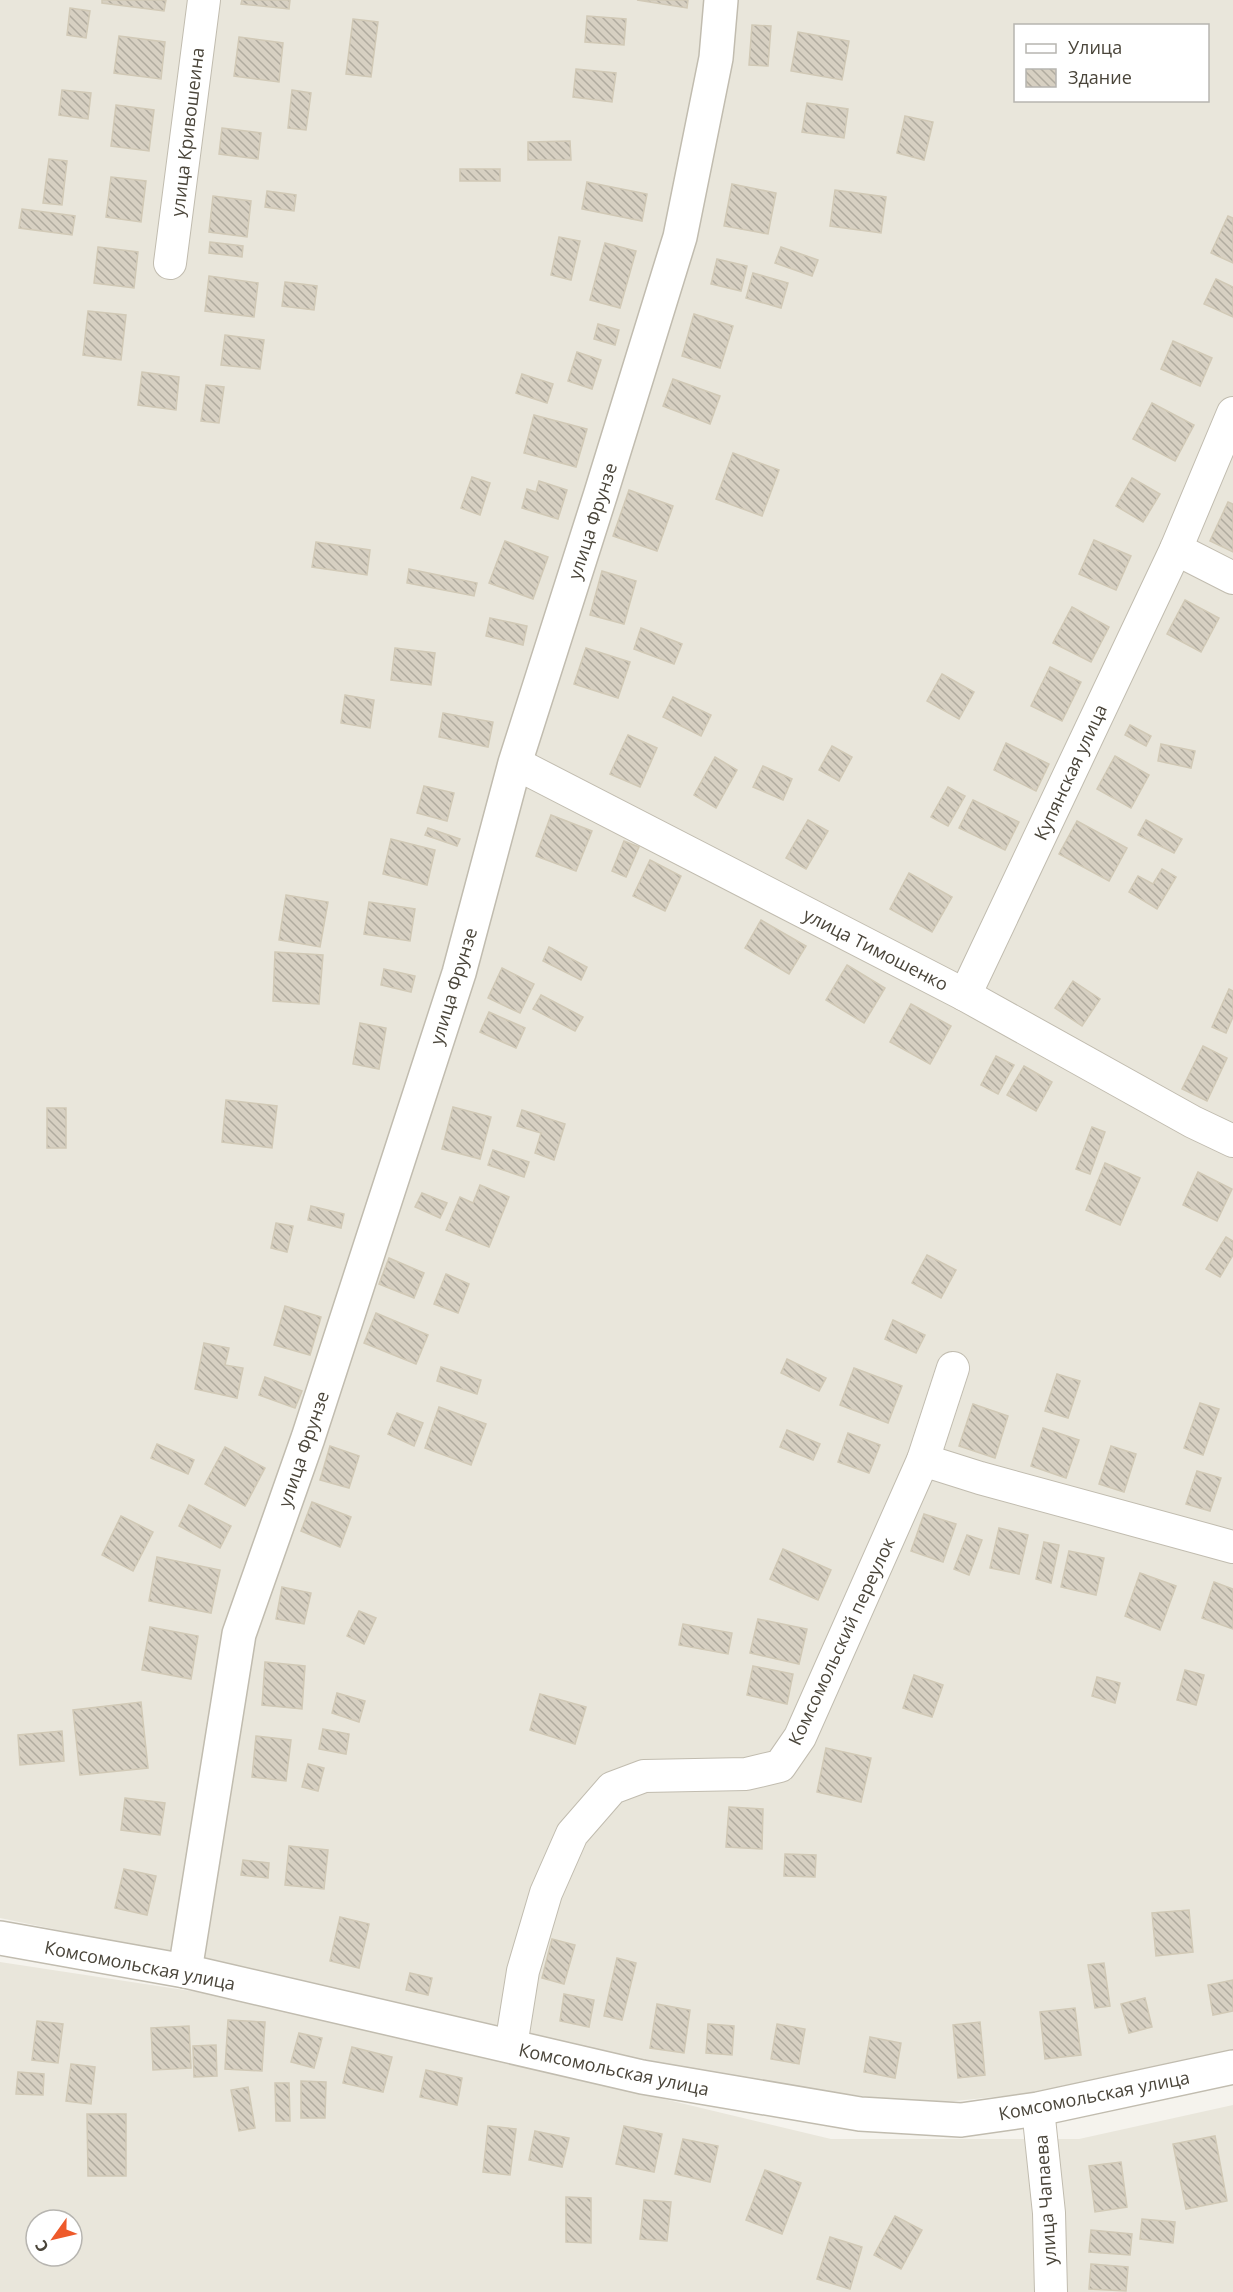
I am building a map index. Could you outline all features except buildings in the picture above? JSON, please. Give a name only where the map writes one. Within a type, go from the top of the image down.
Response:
[{"type":"street","name":"улица Кривошеина","points":[[170,263],[204,0]]},
{"type":"street","name":"улица Фрунзе","points":[[185,1971],[239,1634],[308,1437],[459,973],[515,763],[680,237],[716,58],[721,0]]},
{"type":"street","name":"Купянская улица","points":[[965,995],[1176,549],[1233,413]]},
{"type":"street","points":[[1176,549],[1233,578]]},
{"type":"street","name":"улица Тимошенко","points":[[515,763],[965,995],[1193,1122],[1233,1141]]},
{"type":"street","name":"Комсомольский переулок","points":[[511,2046],[526,1960],[546,1893],[572,1834],[612,1788],[644,1776],[746,1774],[780,1766],[800,1737],[923,1460],[953,1368]]},
{"type":"street","points":[[923,1460],[980,1478],[1233,1547]]},
{"type":"street","name":"Комсомольская улица","points":[[0,1938],[185,1971],[642,2077],[860,2114],[961,2120],[1038,2109],[1233,2067]]},
{"type":"street","name":"улица Чапаева","points":[[1038,2109],[1048,2213],[1051,2292]]},
{"type":"shaded area","points":[[0,0],[1233,0],[1233,2053],[1060,2090],[926,2104],[733,2080],[208,1961],[0,1918]]},
{"type":"shaded area","points":[[0,1962],[250,2000],[831,2139],[1079,2139],[1233,2105],[1233,2292],[0,2292]]}]
